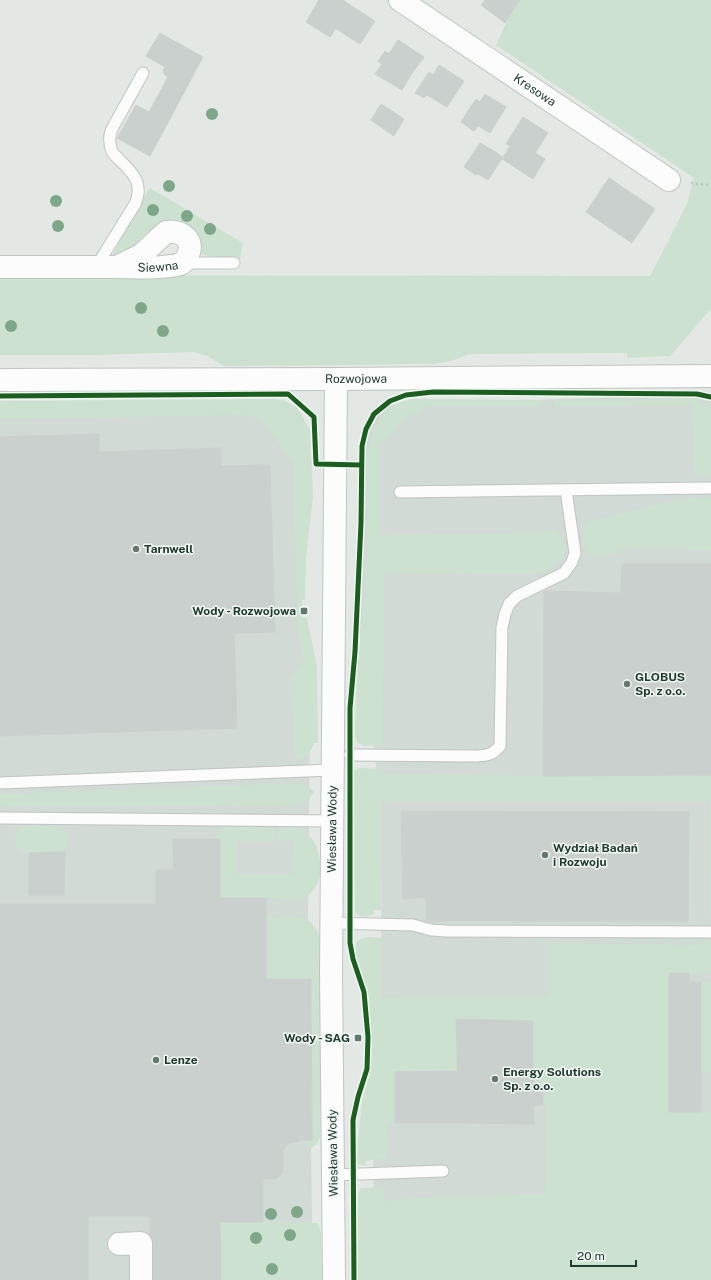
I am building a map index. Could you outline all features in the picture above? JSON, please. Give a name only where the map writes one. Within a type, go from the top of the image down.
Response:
[{"type":"street","name":"Kresowa","points":[[400,0],[669,180]]},
{"type":"street","name":"Siewna","points":[[0,267],[96,267],[117,267],[169,267],[178,265],[186,260],[190,251],[190,242],[186,236],[179,232],[166,232],[141,254],[117,267]]},
{"type":"street","name":"Rozwojowa","points":[[0,380],[711,376]]},
{"type":"street","name":"Wiesława Wody","points":[[334,1280],[331,971],[336,379]]},
{"type":"street","points":[[120,1244],[141,1243],[141,1280]]},
{"type":"lane","points":[[96,267],[139,195],[138,184],[135,177],[112,152],[109,136],[112,127],[143,73]]},
{"type":"lane","points":[[178,265],[192,263],[234,263]]},
{"type":"lane","points":[[400,492],[711,488]]},
{"type":"lane","points":[[350,755],[477,756],[488,755],[500,746],[502,628],[505,614],[509,604],[517,596],[564,573],[572,562],[575,553],[566,490]]},
{"type":"lane","points":[[0,783],[333,770]]},
{"type":"lane","points":[[0,818],[333,821]]},
{"type":"lane","points":[[332,924],[413,925],[431,930],[446,931],[711,932]]},
{"type":"lane","points":[[333,1175],[443,1171]]},
{"type":"shaded area","points":[[711,392],[711,1280],[374,1280],[373,1122],[382,1100],[381,802],[360,649],[361,465],[376,406],[705,394]]},
{"type":"shaded area","points":[[0,407],[291,414],[301,621],[310,713],[308,920],[311,979],[313,1280],[0,1280]]},
{"type":"green space","points":[[517,0],[711,0],[711,309],[670,356],[627,358],[627,353],[469,354],[454,360],[435,364],[224,366],[207,356],[194,352],[96,355],[0,355],[0,275],[650,276],[687,204],[694,178],[496,45]]},
{"type":"green space","points":[[150,188],[243,243],[240,259],[215,258],[206,256],[200,250],[197,242],[158,228],[148,232],[133,248],[119,256],[112,256],[138,206]]},
{"type":"green space","points":[[410,399],[541,400],[541,406],[429,406],[403,420],[380,445],[380,535],[498,534],[555,530],[562,539],[565,546],[565,553],[562,559],[551,568],[533,574],[384,573],[383,745],[365,746],[357,743],[355,734],[357,672],[365,591],[367,544],[367,455],[372,432],[378,421],[390,406]]},
{"type":"green space","points":[[696,399],[711,408],[711,476],[706,477],[694,475],[692,405],[555,406],[555,400]]},
{"type":"green space","points":[[283,400],[296,407],[310,430],[313,495],[306,558],[305,600],[302,600],[302,617],[307,618],[317,667],[318,743],[314,743],[305,756],[299,758],[295,758],[291,678],[304,660],[298,635],[293,462],[261,420],[252,416],[240,415],[0,419],[0,401]]},
{"type":"green space","points":[[695,497],[711,497],[711,551],[658,547],[626,548],[602,556],[589,554],[583,546],[582,536],[591,521]]},
{"type":"green space","points":[[356,769],[383,769],[383,774],[543,776],[711,775],[711,915],[709,801],[382,801],[381,910],[374,910],[374,914],[369,916],[359,915],[355,912],[354,772]]},
{"type":"green space","points":[[300,783],[310,788],[314,792],[309,799],[298,805],[0,807],[0,794]]},
{"type":"green space","points":[[48,826],[59,828],[67,833],[68,840],[65,848],[57,852],[33,853],[25,852],[18,848],[15,839],[16,834],[23,827]]},
{"type":"green space","points":[[230,827],[275,828],[275,841],[237,841],[237,874],[292,874],[293,840],[279,841],[279,828],[298,828],[308,834],[318,853],[320,864],[320,874],[317,884],[311,893],[303,898],[294,900],[266,898],[220,898],[212,839],[220,831]]},
{"type":"green space","points":[[293,916],[303,918],[311,922],[321,939],[320,1137],[317,1144],[311,1148],[306,1146],[305,1140],[312,1140],[311,979],[266,979],[266,918]]},
{"type":"green space","points":[[369,937],[382,938],[382,997],[548,996],[548,943],[696,945],[711,940],[711,973],[669,973],[669,1112],[711,1112],[711,1280],[357,1280],[358,1196],[361,1188],[383,1187],[384,1201],[444,1196],[545,1194],[546,1106],[543,1105],[543,1087],[533,1087],[532,1021],[456,1019],[457,1071],[395,1072],[395,1123],[387,1124],[388,1144],[386,1158],[366,1161],[365,1166],[356,1163],[362,1101],[371,1068],[369,996],[356,956],[356,943],[360,939]]},
{"type":"green space","points":[[701,982],[711,982],[711,1072],[701,1072]]},
{"type":"green space","points":[[220,1222],[318,1223],[321,1233],[322,1280],[221,1280]]},
{"type":"building","points":[[319,0],[343,0],[350,5],[330,37],[306,22]]},
{"type":"building","points":[[485,0],[520,0],[505,23],[481,5]]},
{"type":"building","points":[[350,5],[375,21],[360,44],[335,28]]},
{"type":"building","points":[[160,33],[203,57],[150,156],[117,138],[136,105],[149,112],[168,77],[165,75],[163,70],[165,67],[146,56]]},
{"type":"building","points":[[398,40],[424,57],[402,90],[375,74],[382,64],[378,61],[385,51],[389,54]]},
{"type":"building","points":[[439,65],[464,81],[447,107],[427,95],[424,98],[415,93],[429,72],[433,75]]},
{"type":"building","points":[[485,94],[506,107],[490,133],[478,126],[474,131],[461,122],[476,99],[480,102]]},
{"type":"building","points":[[381,104],[404,119],[394,136],[371,120]]},
{"type":"building","points":[[523,117],[548,133],[535,153],[545,159],[533,179],[502,159],[510,146],[506,144]]},
{"type":"building","points":[[480,143],[492,150],[476,175],[464,167]]},
{"type":"building","points":[[492,150],[503,157],[488,180],[476,173]]},
{"type":"building","points":[[609,178],[655,209],[632,243],[586,212]]},
{"type":"building","name":"Tarnwell","points":[[99,434],[99,452],[221,448],[221,466],[270,465],[275,632],[234,633],[237,728],[0,736],[0,437]]},
{"type":"building","name":"GLOBUS Sp. z o.o.","points":[[622,564],[711,564],[711,775],[543,776],[544,591],[621,593]]},
{"type":"building","name":"Wydział Badań i Rozwoju","points":[[401,811],[689,812],[688,921],[427,921],[426,897],[403,899]]},
{"type":"building","name":"Lenze","points":[[173,839],[220,839],[220,898],[266,898],[266,979],[311,979],[312,1140],[299,1140],[299,1142],[288,1144],[283,1152],[282,1174],[276,1179],[263,1179],[263,1222],[220,1222],[221,1280],[151,1280],[150,1216],[88,1216],[88,1280],[0,1280],[0,904],[156,904],[156,870],[174,870]]},
{"type":"building","points":[[65,852],[64,895],[29,895],[29,853]]},
{"type":"building","points":[[669,973],[689,973],[689,982],[701,982],[701,1112],[669,1112]]},
{"type":"building","name":"Energy Solutions Sp. z o.o.","points":[[456,1019],[533,1021],[533,1087],[543,1087],[543,1105],[533,1105],[534,1124],[459,1123]]},
{"type":"building","points":[[457,1071],[459,1123],[395,1123],[395,1072]]},
{"type":"cycle path","points":[[354,1280],[353,1120],[358,1097],[367,1069],[368,1037],[364,992],[353,959],[350,943],[350,708],[355,652],[361,523],[362,446],[366,429],[374,414],[390,401],[406,395],[433,392],[697,394],[711,397]]},
{"type":"cycle path","points":[[0,396],[288,394],[314,417],[316,464],[361,465]]},
{"type":"place","name":"Tarnwell","points":[[136,549]]},
{"type":"place","name":"Wody - Rozwojowa","points":[[304,611]]},
{"type":"place","name":"GLOBUS Sp. z o.o.","points":[[627,684]]},
{"type":"place","name":"Wydział Badań i Rozwoju","points":[[545,855]]},
{"type":"place","name":"Wody - SAG","points":[[358,1038]]},
{"type":"place","name":"Lenze","points":[[156,1060]]},
{"type":"place","name":"Energy Solutions Sp. z o.o.","points":[[495,1079]]}]
